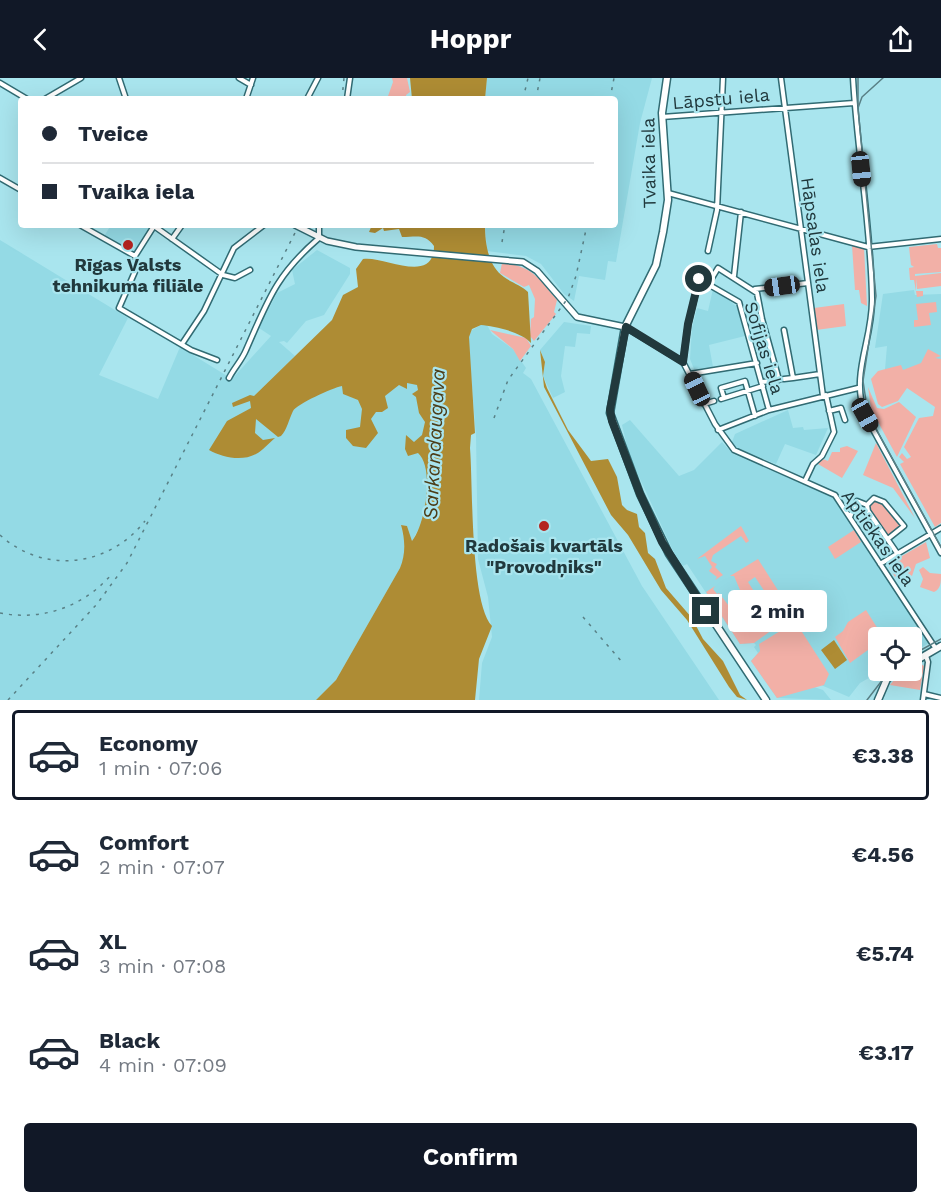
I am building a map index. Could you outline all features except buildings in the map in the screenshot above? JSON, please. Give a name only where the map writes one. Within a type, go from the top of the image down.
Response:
[{"type":"main road","name":"Tvaika iela","points":[[667,78],[662,117],[668,193],[656,265],[626,327],[610,410],[624,453],[669,554],[766,700]]},
{"type":"main road","points":[[922,657],[939,648]]},
{"type":"main road","points":[[878,700],[886,681]]},
{"type":"street","points":[[50,96],[80,78]]},
{"type":"street","points":[[120,78],[125,96]]},
{"type":"street","points":[[239,78],[251,85]]},
{"type":"street","points":[[247,96],[253,78]]},
{"type":"street","points":[[309,96],[318,78]]},
{"type":"street","points":[[347,96],[350,78]]},
{"type":"street","points":[[708,251],[716,206],[723,78]]},
{"type":"street","name":"Hāpsalas iela","points":[[781,78],[820,374],[834,432],[822,456],[813,464],[805,481]]},
{"type":"street","points":[[853,78],[872,303],[858,388],[865,415],[941,553]]},
{"type":"street","points":[[0,83],[22,96]]},
{"type":"street","name":"Lāpstu iela","points":[[662,117],[854,103]]},
{"type":"street","points":[[0,178],[18,188]]},
{"type":"street","points":[[668,193],[868,247],[941,239]]},
{"type":"street","points":[[734,276],[741,212]]},
{"type":"street","points":[[85,228],[135,256]]},
{"type":"street","points":[[153,228],[135,256],[137,267],[118,306],[182,344],[217,360]]},
{"type":"street","points":[[157,228],[223,274],[235,278],[250,270]]},
{"type":"street","points":[[172,239],[180,228]]},
{"type":"street","points":[[182,344],[204,311],[234,248],[260,228]]},
{"type":"street","points":[[301,228],[320,238],[356,247],[523,262],[537,271],[577,317],[626,327]]},
{"type":"street","points":[[319,228],[320,238]]},
{"type":"street","points":[[229,378],[246,352],[259,318],[283,274],[320,238]]},
{"type":"street","points":[[709,283],[718,268],[755,289],[808,283]]},
{"type":"street","name":"Sofijas iela","points":[[683,362],[688,324],[699,279],[739,302],[769,410]]},
{"type":"street","points":[[755,289],[779,380],[762,384],[748,392],[723,398],[721,388],[745,381],[748,392],[755,416]]},
{"type":"street","name":"Aptiekas iela","points":[[626,327],[683,362],[718,430],[734,450],[836,495],[913,614],[939,648]]},
{"type":"street","points":[[784,330],[793,378]]},
{"type":"street","points":[[690,374],[757,363]]},
{"type":"street","points":[[784,379],[820,374]]},
{"type":"street","points":[[718,430],[769,410],[858,388]]},
{"type":"street","points":[[704,404],[714,401]]},
{"type":"street","points":[[829,411],[841,408],[846,420]]},
{"type":"street","points":[[874,498],[884,502],[904,526],[886,540],[868,511],[867,505],[874,498]]},
{"type":"street","points":[[850,517],[857,501],[867,505]]},
{"type":"street","points":[[880,564],[941,528]]},
{"type":"street","points":[[889,538],[897,553]]},
{"type":"street","points":[[923,700],[928,661],[926,655]]},
{"type":"street","points":[[924,694],[941,698]]},
{"type":"shaded area","points":[[392,78],[407,78],[410,92],[406,96],[388,96],[393,82]]},
{"type":"shaded area","points":[[487,78],[652,78],[640,123],[616,262],[608,261],[605,280],[579,276],[574,301],[564,294],[541,264],[526,256],[487,251],[485,228],[618,228],[618,96],[485,96]]},
{"type":"shaded area","name":"Rīgas Valsts tehnikuma filiāle","points":[[109,228],[151,228],[135,253],[103,238]]},
{"type":"shaded area","points":[[0,240],[128,318],[99,375],[158,399],[180,347],[232,379],[271,336],[259,328],[277,293],[295,284],[292,270],[317,250],[350,268],[350,274],[324,315],[306,321],[287,343],[279,342],[295,356],[254,396],[242,399],[298,400],[344,382],[391,385],[416,380],[424,390],[432,478],[420,526],[412,541],[407,526],[401,525],[404,559],[400,568],[336,680],[316,700],[0,700]]},
{"type":"shaded area","points":[[937,244],[938,248],[941,248],[941,272],[915,274],[915,276],[941,273],[941,286],[917,289],[916,278],[916,291],[923,291],[923,296],[917,297],[914,280],[910,280],[909,268],[914,267],[911,265],[909,247]]},
{"type":"shaded area","points":[[852,245],[864,248],[867,306],[861,303],[859,290],[855,290]]},
{"type":"shaded area","points":[[502,263],[521,267],[534,274],[557,300],[554,312],[556,314],[534,341],[530,336],[535,299],[529,285],[524,287],[500,273]]},
{"type":"shaded area","points":[[713,289],[737,307],[745,336],[709,345],[713,367],[694,369],[690,359],[692,328],[697,308],[708,311]]},
{"type":"shaded area","points":[[914,290],[915,295],[941,294],[941,366],[884,381],[887,346],[875,348],[883,294]]},
{"type":"shaded area","points":[[936,302],[937,312],[929,313],[931,325],[914,327],[914,320],[918,320],[916,304]]},
{"type":"shaded area","points":[[844,304],[846,326],[816,330],[814,308]]},
{"type":"shaded area","points":[[564,322],[591,326],[590,334],[577,333],[575,347],[565,346],[561,376],[565,392],[553,398],[543,376],[545,362],[540,350]]},
{"type":"shaded area","points":[[481,325],[487,325],[492,334],[513,349],[526,368],[523,373],[531,379],[642,586],[719,700],[479,700],[482,663],[492,637],[488,597],[478,559],[476,436],[468,337],[472,330]]},
{"type":"shaded area","points":[[490,330],[526,338],[531,346],[520,361],[513,349]]},
{"type":"shaded area","points":[[928,349],[941,356],[935,358],[941,359],[941,523],[935,527],[900,464],[904,462],[899,457],[902,453],[907,459],[911,457],[904,447],[919,418],[933,416],[935,407],[907,388],[898,401],[882,407],[878,404],[871,379],[878,371],[901,365],[903,370],[921,363]]},
{"type":"shaded area","points":[[868,387],[877,408],[884,409],[899,402],[916,417],[897,457],[871,409]]},
{"type":"shaded area","points":[[788,410],[793,428],[803,427],[804,430],[828,428],[816,455],[785,444],[776,464],[737,448],[732,442],[735,434]]},
{"type":"shaded area","points":[[630,420],[679,476],[694,470],[722,442],[733,454],[833,497],[918,627],[868,627],[868,678],[860,683],[849,697],[821,685],[814,687],[823,690],[831,700],[777,698],[751,661],[758,653],[754,647],[756,645],[754,643],[740,644],[687,564],[683,566],[675,555],[629,455],[622,425]]},
{"type":"shaded area","points":[[876,443],[915,518],[893,488],[863,475]]},
{"type":"shaded area","points":[[847,446],[858,451],[842,478],[818,464],[820,458],[828,461],[832,452],[840,452],[840,448]]},
{"type":"shaded area","points":[[874,500],[884,503],[902,526],[887,537],[868,506]]},
{"type":"shaded area","points":[[741,526],[749,541],[746,543],[741,536],[713,555],[711,561],[717,564],[715,567],[723,575],[715,580],[717,577],[709,571],[712,567],[705,556],[697,559]]},
{"type":"shaded area","points":[[854,530],[861,542],[835,559],[828,547]]},
{"type":"shaded area","points":[[926,542],[930,558],[916,564],[912,576],[905,571],[895,577],[889,567],[890,563]]},
{"type":"shaded area","points":[[758,559],[779,592],[776,595],[779,601],[783,600],[783,607],[780,608],[780,621],[783,622],[754,643],[740,644],[706,592],[715,586],[713,589],[717,594],[719,593],[738,618],[769,598],[755,577],[748,582],[757,596],[741,607],[734,595],[740,590],[734,576],[730,576]]},
{"type":"shaded area","points":[[923,567],[930,573],[941,574],[941,582],[934,592],[920,587],[923,579],[919,570]]},
{"type":"shaded area","points":[[866,610],[877,627],[868,627],[868,650],[850,663],[835,637],[843,631],[848,622]]},
{"type":"shaded area","points":[[785,628],[802,632],[829,674],[824,685],[777,698],[751,661],[760,651],[759,644]]},
{"type":"shaded area","points":[[922,632],[929,643],[922,647]]},
{"type":"shaded area","points":[[893,681],[922,681],[920,690],[890,685]]},
{"type":"water","points":[[410,78],[487,78],[485,96],[412,96]]},
{"type":"water","points":[[371,228],[383,228],[375,233],[369,232]]},
{"type":"water","name":"Sarkandaugava","points":[[383,228],[485,228],[487,246],[494,267],[504,277],[528,292],[531,343],[515,333],[481,325],[472,329],[469,337],[475,433],[471,435],[470,448],[476,569],[485,613],[492,626],[479,659],[475,700],[316,700],[336,680],[400,568],[404,547],[401,525],[407,526],[412,541],[421,523],[426,497],[426,471],[418,453],[408,456],[405,449],[406,435],[414,442],[422,435],[425,422],[419,413],[416,397],[412,394],[418,390],[417,385],[407,383],[407,389],[399,385],[385,396],[388,408],[382,412],[376,412],[371,419],[378,433],[366,448],[353,446],[346,438],[346,430],[360,427],[362,409],[358,400],[343,394],[342,386],[296,408],[281,436],[278,437],[256,419],[255,433],[263,440],[275,438],[256,454],[244,458],[232,458],[209,450],[227,421],[251,408],[250,401],[233,407],[232,403],[250,395],[254,396],[332,320],[343,295],[358,287],[356,269],[363,259],[417,267],[426,264],[432,258],[434,246],[427,239],[402,237],[399,229],[384,231]]},
{"type":"water","points":[[540,350],[545,362],[543,376],[547,388],[568,430],[591,461],[608,459],[617,477],[622,505],[637,514],[639,527],[645,533],[648,553],[655,559],[666,588],[692,618],[703,639],[723,661],[740,695],[747,700],[737,697],[729,687],[687,620],[661,590],[628,535],[611,515],[544,387]]},
{"type":"water","points":[[834,640],[847,660],[835,669],[821,650]]},
{"type":"tram line","points":[[858,78],[858,105]]},
{"type":"tram line","points":[[883,78],[862,97],[858,108],[876,296],[863,381],[868,414],[941,547]]},
{"type":"tram line","points":[[922,649],[941,639]]},
{"type":"tram line","points":[[867,700],[882,681]]},
{"type":"railway","points":[[342,96],[344,78]]},
{"type":"railway","points":[[524,96],[528,78]]},
{"type":"railway","points":[[537,96],[540,78]]},
{"type":"railway","points":[[611,96],[614,78]]},
{"type":"railway","points":[[8,700],[97,604],[127,563],[297,228]]},
{"type":"railway","points":[[502,242],[504,228]]},
{"type":"railway","points":[[494,418],[508,380],[568,298],[576,276],[586,228]]},
{"type":"railway","points":[[0,535],[17,548],[36,556],[56,560],[76,560],[95,556],[113,548],[145,521]]},
{"type":"railway","points":[[0,613],[31,615],[61,609],[88,596],[111,575]]},
{"type":"railway","points":[[583,617],[622,662]]},
{"type":"place","name":"Rīgas Valsts tehnikuma filiāle","points":[[128,245]]},
{"type":"place","name":"Radošais kvartāls \"Provodņiks\"","points":[[544,526]]},
{"type":"route","points":[[699,279],[688,324],[683,362],[626,327],[610,410],[612,421],[640,494],[662,542],[706,611]]}]
